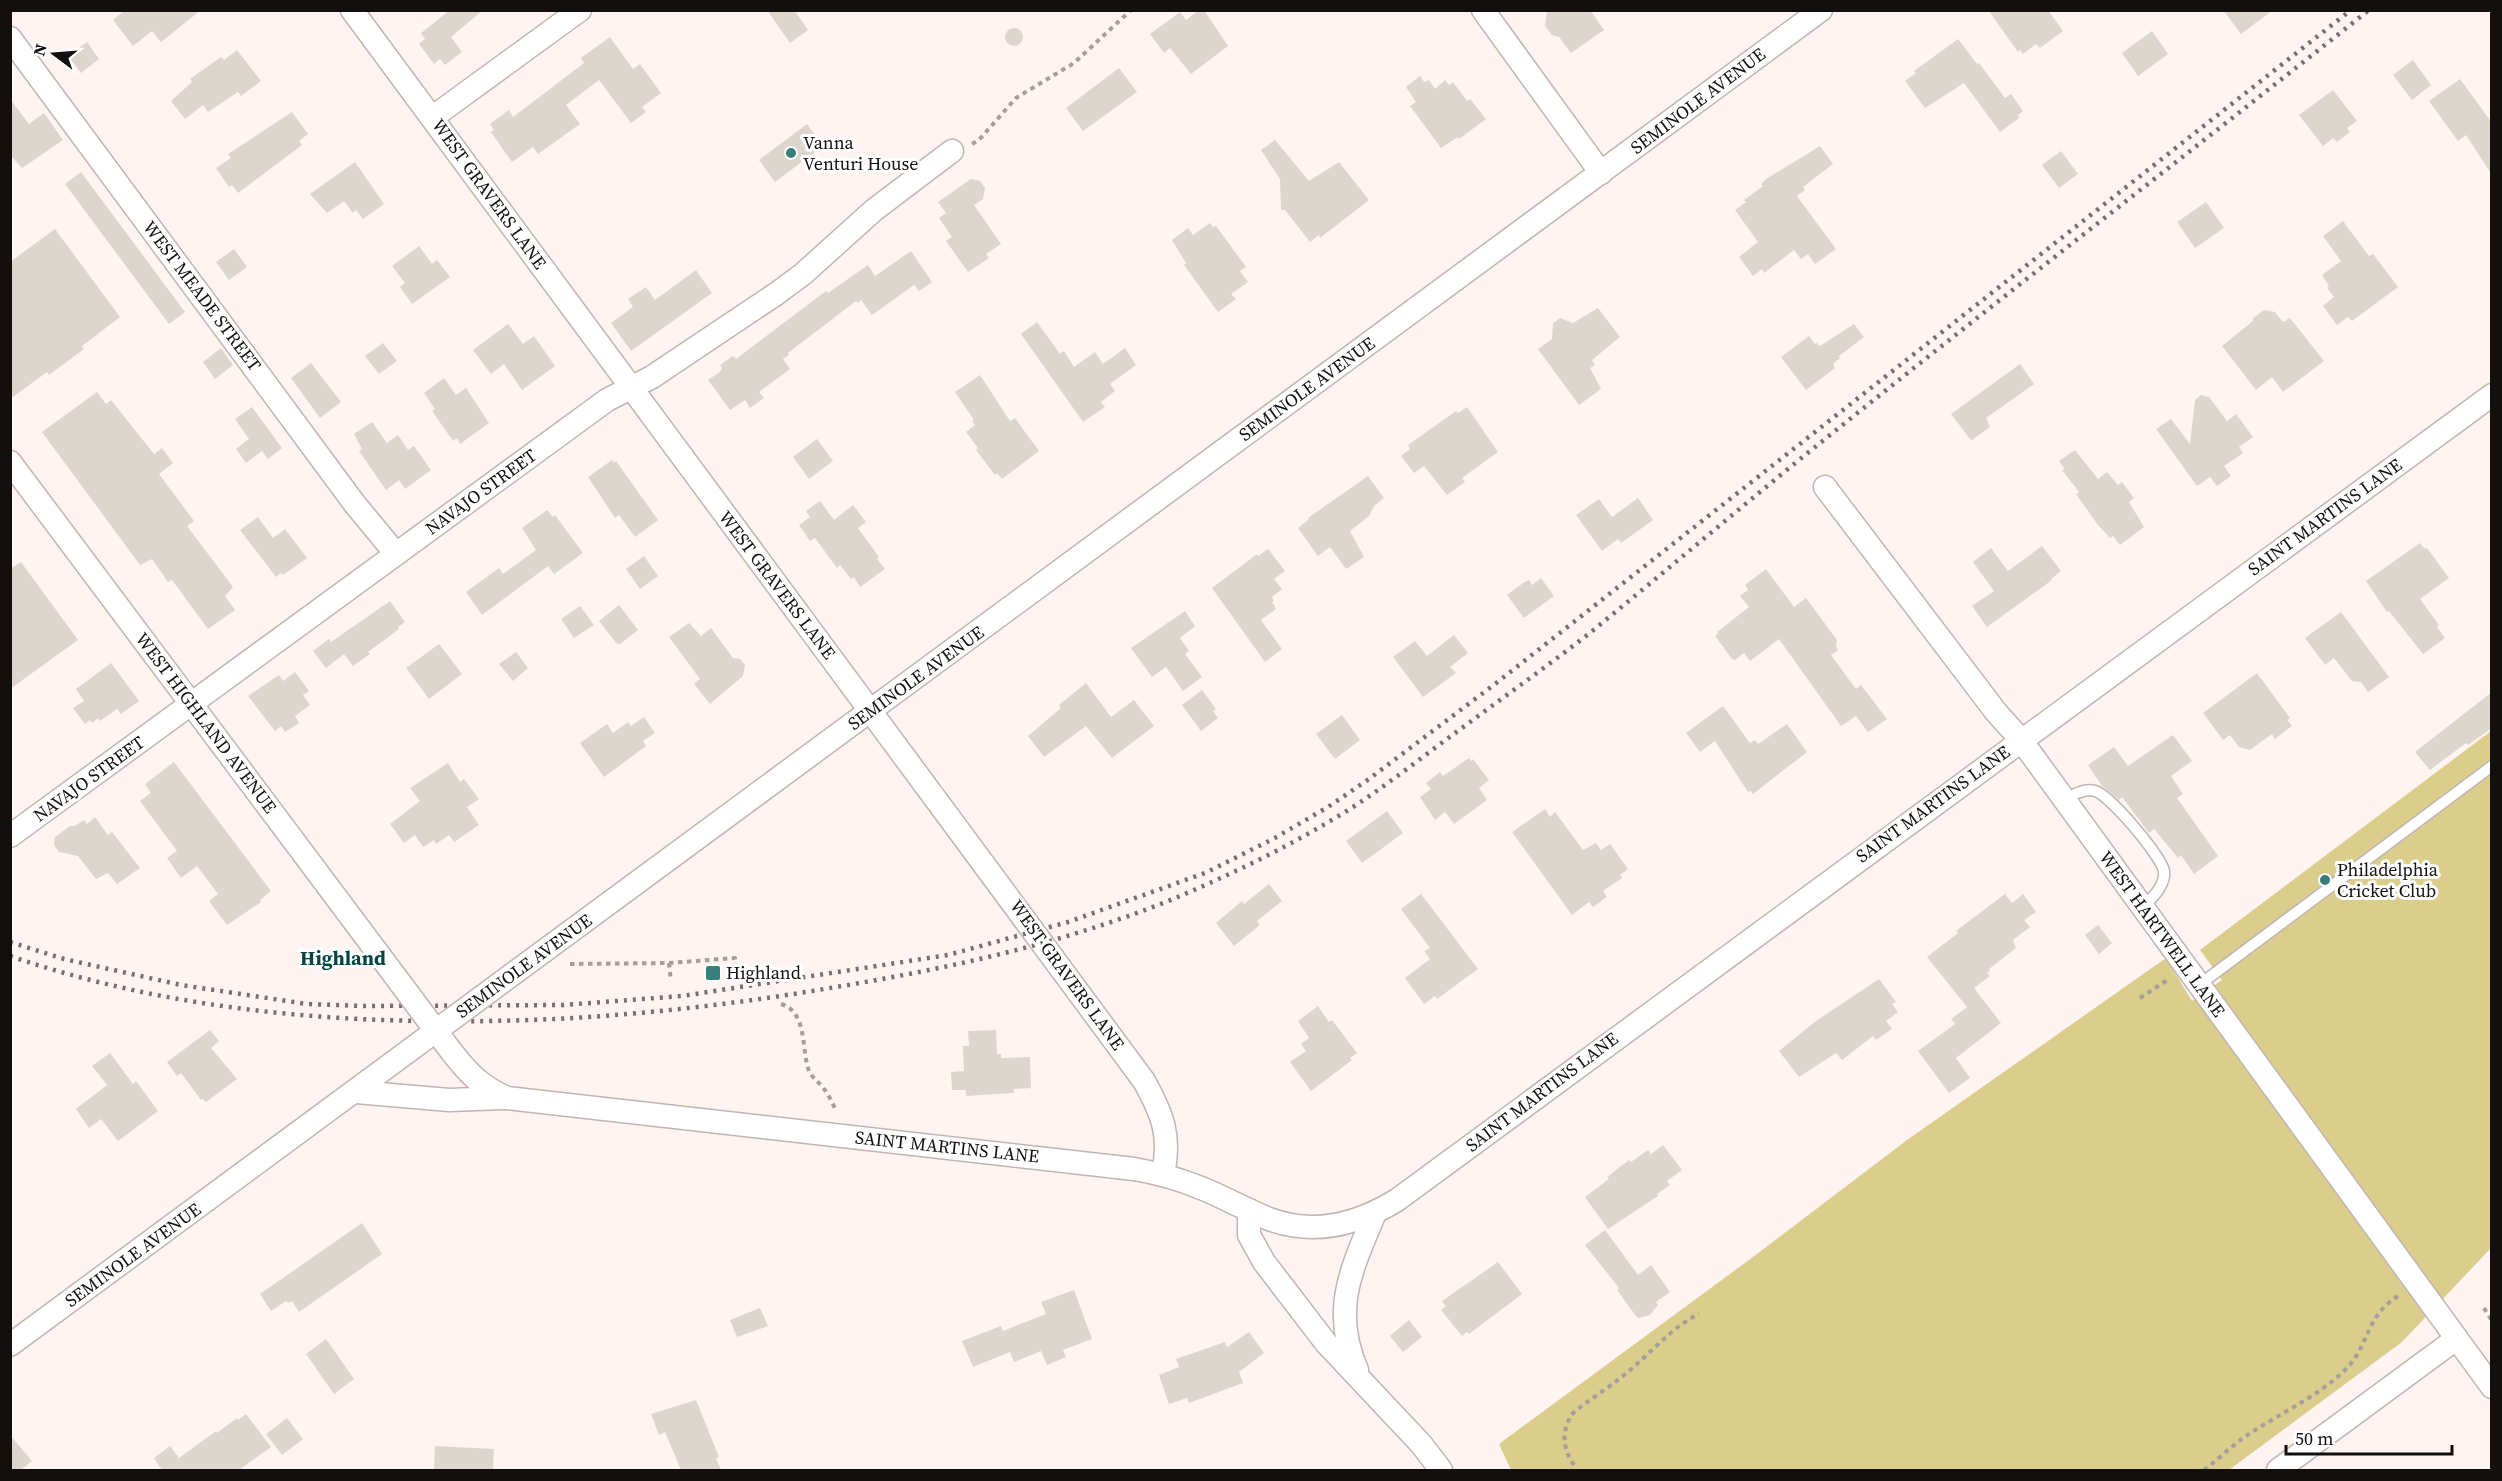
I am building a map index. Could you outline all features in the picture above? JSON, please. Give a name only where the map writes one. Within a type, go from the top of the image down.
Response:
[{"type":"street","name":"WEST GRAVERS LANE","points":[[352,10],[1144,1081],[1159,1107],[1165,1126],[1167,1142],[1163,1174]]},
{"type":"street","points":[[433,117],[580,10]]},
{"type":"street","points":[[1483,10],[1601,173]]},
{"type":"street","name":"SEMINOLE AVENUE","points":[[10,1345],[1821,10]]},
{"type":"street","name":"WEST MEADE STREET","points":[[10,38],[360,511],[396,554]]},
{"type":"street","name":"NAVAJO STREET","points":[[10,836],[607,400],[652,377],[776,294],[803,274],[874,210],[952,151]]},
{"type":"street","name":"SAINT MARTINS LANE","points":[[356,1092],[449,1100],[507,1098],[1103,1165],[1163,1174],[1280,1223],[1302,1226],[1356,1221],[1397,1200],[2492,395]]},
{"type":"street","name":"WEST HIGHLAND AVENUE","points":[[10,462],[401,984]]},
{"type":"street","name":"WEST HARTWELL LANE","points":[[1826,487],[1996,712],[2021,740],[2144,906],[2492,1387]]},
{"type":"street","name":"SAINT MARTINS LANE","points":[[401,984],[474,1078],[488,1090],[507,1098]]},
{"type":"street","points":[[1248,1210],[1249,1235],[1264,1262],[1326,1343],[1421,1444],[1441,1470]]},
{"type":"street","points":[[1362,1380],[1345,1335],[1344,1304],[1347,1282],[1375,1213]]},
{"type":"street","points":[[2278,1470],[2456,1339]]},
{"type":"lane","points":[[2193,976],[2492,766]]},
{"type":"lane","points":[[2064,800],[2083,791],[2096,791],[2107,799],[2154,854],[2164,873],[2161,885],[2144,906]]},
{"type":"path","points":[[952,151],[979,140],[1016,98],[1074,63],[1131,10]]},
{"type":"path","points":[[570,964],[669,963],[735,958],[736,973]]},
{"type":"path","points":[[669,963],[670,981]]},
{"type":"path","points":[[2140,998],[2193,976]]},
{"type":"path","points":[[781,1004],[788,1007],[798,1019],[809,1070],[826,1090],[836,1110]]},
{"type":"path","points":[[2204,1470],[2242,1439],[2346,1369],[2363,1344],[2380,1309],[2417,1284]]},
{"type":"path","points":[[2484,1308],[2492,1321]]},
{"type":"path","points":[[1574,1465],[1567,1454],[1564,1433],[1573,1413],[1629,1371],[1659,1342],[1687,1320],[1700,1314]]},
{"type":"shaded area","points":[[2491,731],[2491,1248],[2402,1342],[2229,1470],[1511,1470],[1499,1444],[1907,1140],[2166,958],[2192,1001],[2222,980],[2200,950]]},
{"type":"building","points":[[125,10],[201,10],[161,42],[152,31],[133,46],[113,20]]},
{"type":"building","points":[[450,10],[483,10],[451,37],[462,52],[445,65],[440,59],[434,64],[419,44],[425,39],[421,33]]},
{"type":"building","points":[[767,10],[794,10],[808,30],[790,43]]},
{"type":"building","points":[[1199,10],[1204,10],[1228,46],[1191,74],[1170,48],[1164,53],[1150,34],[1180,12],[1186,20]]},
{"type":"building","points":[[1547,10],[1590,10],[1604,30],[1571,53],[1559,37],[1552,35],[1545,26]]},
{"type":"building","points":[[1988,10],[2048,10],[2063,31],[2040,48],[2036,44],[2023,54],[2020,50],[2018,52]]},
{"type":"building","points":[[2223,10],[2273,10],[2241,34]]},
{"type":"building","points":[[1014,28],[1020,31],[1023,37],[1020,43],[1014,46],[1008,43],[1005,37],[1008,31]]},
{"type":"building","points":[[2152,31],[2168,54],[2138,76],[2122,53]]},
{"type":"building","points":[[610,37],[633,69],[640,64],[661,93],[642,107],[646,112],[631,123],[599,80],[566,105],[580,124],[538,154],[533,147],[512,162],[491,132],[494,130],[490,124],[509,110],[513,117],[584,63],[581,58]]},
{"type":"building","points":[[1958,39],[2005,98],[2011,94],[2023,111],[2018,115],[2019,118],[2000,132],[1964,83],[1925,108],[1905,81],[1916,73],[1914,71]]},
{"type":"building","points":[[87,42],[99,59],[81,73],[68,56]]},
{"type":"building","points":[[237,50],[261,81],[241,96],[238,92],[208,112],[203,105],[185,119],[171,101],[192,82],[190,79],[221,57],[224,60]]},
{"type":"building","points":[[2413,60],[2431,85],[2412,100],[2393,75]]},
{"type":"building","points":[[1119,68],[1137,92],[1083,131],[1066,108]]},
{"type":"building","points":[[1420,76],[1424,82],[1429,80],[1435,89],[1445,80],[1449,85],[1453,82],[1467,101],[1470,99],[1486,119],[1459,139],[1458,137],[1441,148],[1410,106],[1416,102],[1406,87]]},
{"type":"building","points":[[2460,79],[2492,123],[2492,175],[2466,135],[2458,141],[2429,101]]},
{"type":"building","points":[[2333,90],[2357,121],[2347,128],[2350,132],[2337,142],[2333,138],[2323,146],[2299,115]]},
{"type":"building","points":[[10,99],[29,124],[44,113],[63,140],[22,168],[10,155]]},
{"type":"building","points":[[292,112],[308,134],[299,141],[302,145],[238,193],[232,185],[229,187],[216,168],[231,158],[228,154]]},
{"type":"building","name":"Vanna Venturi House","points":[[807,124],[823,146],[775,182],[759,160]]},
{"type":"building","points":[[1275,140],[1309,181],[1339,162],[1369,200],[1320,238],[1319,235],[1310,242],[1285,210],[1281,210],[1280,179],[1261,150]]},
{"type":"building","points":[[1820,146],[1833,164],[1803,187],[1805,190],[1797,196],[1836,249],[1815,264],[1808,254],[1801,259],[1794,250],[1764,273],[1762,269],[1753,276],[1739,257],[1758,242],[1735,210],[1763,186],[1761,184],[1766,179]]},
{"type":"building","points":[[2061,151],[2078,174],[2059,188],[2042,165]]},
{"type":"building","points":[[355,162],[384,204],[363,219],[356,210],[353,213],[344,201],[327,213],[310,194]]},
{"type":"building","points":[[81,172],[185,312],[169,324],[65,184]]},
{"type":"building","points":[[971,179],[980,181],[985,188],[983,199],[974,205],[1001,244],[986,254],[989,258],[968,272],[946,241],[952,237],[939,218],[946,213],[938,202]]},
{"type":"building","points":[[2206,202],[2224,228],[2195,248],[2177,222]]},
{"type":"building","points":[[2343,221],[2369,256],[2373,254],[2398,287],[2352,321],[2348,317],[2337,325],[2323,306],[2334,297],[2327,288],[2329,286],[2322,275],[2341,261],[2323,236]]},
{"type":"building","points":[[1210,223],[1213,227],[1216,226],[1246,267],[1240,271],[1248,282],[1231,294],[1236,299],[1218,312],[1184,265],[1186,263],[1172,240],[1188,228],[1193,235]]},
{"type":"building","points":[[55,229],[120,317],[82,346],[84,349],[49,375],[47,372],[10,399],[10,262]]},
{"type":"building","points":[[419,246],[432,264],[437,260],[450,277],[412,304],[400,287],[405,283],[392,266]]},
{"type":"building","points":[[234,249],[247,267],[229,280],[216,262]]},
{"type":"building","points":[[911,251],[932,282],[919,291],[914,285],[872,315],[861,300],[858,303],[856,301],[788,353],[789,355],[783,359],[790,369],[759,392],[764,398],[750,408],[745,400],[730,410],[708,380],[720,372],[722,368],[720,365],[733,356],[736,359],[826,291],[828,293],[868,265],[875,276]]},
{"type":"building","points":[[696,270],[712,293],[631,351],[611,323],[633,307],[628,299],[646,287],[655,300]]},
{"type":"building","points":[[1598,308],[1620,337],[1592,360],[1595,365],[1590,368],[1601,389],[1579,405],[1538,349],[1552,339],[1553,323],[1560,318],[1573,323]]},
{"type":"building","points":[[2264,310],[2275,312],[2283,322],[2290,318],[2324,361],[2283,392],[2272,377],[2256,390],[2222,346]]},
{"type":"building","points":[[1037,322],[1060,354],[1064,351],[1074,367],[1095,352],[1103,364],[1125,348],[1136,365],[1110,384],[1115,391],[1101,402],[1105,407],[1083,422],[1021,334]]},
{"type":"building","points":[[508,324],[523,344],[534,336],[555,366],[522,390],[504,364],[491,374],[473,350]]},
{"type":"building","points":[[1854,324],[1864,337],[1839,356],[1840,358],[1833,364],[1835,368],[1806,390],[1781,357],[1809,336],[1815,344],[1820,346]]},
{"type":"building","points":[[383,343],[397,361],[379,374],[365,356]]},
{"type":"building","points":[[221,348],[233,365],[215,379],[203,362]]},
{"type":"building","points":[[311,363],[341,402],[320,418],[291,378]]},
{"type":"building","points":[[2020,364],[2034,384],[1986,418],[1990,427],[1972,440],[1970,439],[1951,414]]},
{"type":"building","points":[[980,375],[1010,421],[1015,418],[1039,451],[1002,479],[997,473],[995,475],[966,432],[975,425],[972,421],[974,420],[955,392]]},
{"type":"building","points":[[444,378],[456,395],[466,388],[489,423],[460,444],[457,438],[453,441],[432,411],[435,409],[424,393]]},
{"type":"building","points":[[97,392],[106,404],[111,400],[154,454],[162,448],[173,463],[159,474],[194,521],[187,526],[233,587],[225,596],[235,610],[208,629],[172,580],[168,582],[152,559],[140,565],[42,432]]},
{"type":"building","points":[[2201,395],[2209,397],[2227,421],[2236,414],[2253,437],[2239,447],[2243,453],[2224,466],[2231,476],[2217,486],[2210,477],[2197,486],[2156,429],[2171,419],[2190,444],[2195,400]]},
{"type":"building","points":[[252,407],[282,448],[268,459],[262,451],[246,463],[236,449],[249,439],[235,419]]},
{"type":"building","points":[[1467,407],[1498,452],[1462,478],[1465,482],[1447,495],[1424,466],[1414,473],[1401,456],[1410,449],[1408,445],[1456,411],[1458,413]]},
{"type":"building","points":[[372,422],[387,443],[398,435],[408,450],[414,446],[431,470],[405,489],[399,480],[386,490],[359,451],[362,449],[354,434]]},
{"type":"building","points":[[817,439],[833,461],[809,479],[793,457]]},
{"type":"building","points":[[2075,450],[2098,479],[2107,472],[2118,485],[2122,482],[2134,498],[2129,502],[2144,527],[2120,545],[2113,536],[2110,538],[2098,525],[2076,494],[2079,492],[2062,470],[2065,469],[2059,461]]},
{"type":"building","points":[[612,460],[614,463],[616,461],[658,520],[635,537],[619,515],[615,518],[588,477]]},
{"type":"building","points":[[1368,476],[1384,498],[1374,506],[1369,516],[1350,531],[1364,557],[1346,569],[1330,547],[1318,556],[1298,528],[1308,518]]},
{"type":"building","points":[[1638,498],[1653,520],[1621,543],[1618,539],[1602,551],[1576,515],[1599,499],[1612,517]]},
{"type":"building","points":[[820,501],[834,520],[853,505],[866,522],[858,528],[885,569],[860,587],[854,577],[851,579],[840,565],[837,568],[815,538],[810,541],[799,525],[810,517],[806,511]]},
{"type":"building","points":[[547,510],[553,517],[555,515],[583,553],[554,574],[548,566],[482,615],[466,592],[499,568],[503,574],[536,550],[522,528]]},
{"type":"building","points":[[258,517],[273,538],[285,529],[307,558],[283,575],[281,573],[276,577],[240,530]]},
{"type":"building","points":[[2420,543],[2425,549],[2427,548],[2449,578],[2420,599],[2439,625],[2437,627],[2445,638],[2423,654],[2389,611],[2387,612],[2366,581]]},
{"type":"building","points":[[2042,546],[2061,571],[1987,627],[1972,606],[1994,591],[1973,562],[1991,548],[2008,571]]},
{"type":"building","points":[[1268,549],[1285,571],[1274,579],[1282,589],[1272,597],[1276,609],[1261,620],[1282,649],[1265,662],[1212,588],[1257,554],[1258,556]]},
{"type":"building","points":[[644,556],[658,576],[640,589],[626,569]]},
{"type":"building","points":[[21,562],[78,640],[10,689],[10,569]]},
{"type":"building","points":[[1766,569],[1794,607],[1806,598],[1837,640],[1838,650],[1831,655],[1856,689],[1861,685],[1887,719],[1868,732],[1856,716],[1841,726],[1779,639],[1750,661],[1744,653],[1735,660],[1732,659],[1715,636],[1749,607],[1740,596],[1748,590],[1745,585]]},
{"type":"building","points":[[1541,578],[1554,596],[1524,618],[1507,595],[1529,580],[1532,585]]},
{"type":"building","points":[[390,601],[405,622],[398,627],[399,629],[353,666],[344,654],[326,668],[313,651],[329,639],[331,642]]},
{"type":"building","points":[[619,605],[638,630],[617,644],[599,621]]},
{"type":"building","points":[[580,606],[594,625],[574,638],[561,619]]},
{"type":"building","points":[[1185,611],[1195,626],[1180,638],[1189,651],[1185,654],[1202,677],[1183,691],[1166,667],[1152,677],[1131,648]]},
{"type":"building","points":[[2341,612],[2389,677],[2368,692],[2361,682],[2352,681],[2334,658],[2325,665],[2305,638]]},
{"type":"building","points":[[689,623],[701,636],[711,628],[733,658],[740,659],[745,665],[743,676],[710,704],[694,684],[700,679],[669,637]]},
{"type":"building","points":[[1454,635],[1468,653],[1450,667],[1456,673],[1423,697],[1393,657],[1415,641],[1427,656]]},
{"type":"building","points":[[439,644],[462,674],[429,699],[406,668]]},
{"type":"building","points":[[516,652],[528,668],[513,681],[499,664]]},
{"type":"building","points":[[111,663],[139,701],[121,714],[117,709],[100,721],[98,718],[92,723],[90,720],[85,724],[73,708],[84,701],[76,689]]},
{"type":"building","points":[[295,672],[309,691],[303,695],[310,705],[295,716],[299,723],[285,732],[281,726],[275,731],[248,696],[279,675],[283,681]]},
{"type":"building","points":[[2257,673],[2290,718],[2287,720],[2292,726],[2275,739],[2272,734],[2250,750],[2239,747],[2230,735],[2223,740],[2203,713]]},
{"type":"building","points":[[1086,683],[1111,717],[1134,700],[1154,726],[1112,758],[1086,726],[1044,757],[1028,736],[1061,708],[1059,705]]},
{"type":"building","points":[[1202,690],[1216,709],[1213,711],[1218,718],[1201,731],[1182,705]]},
{"type":"building","points":[[2492,692],[2492,728],[2468,745],[2466,743],[2430,770],[2415,752]]},
{"type":"building","points":[[1723,706],[1750,743],[1755,740],[1758,744],[1787,724],[1807,752],[1753,794],[1751,791],[1748,792],[1715,741],[1700,752],[1686,733]]},
{"type":"building","points":[[1342,715],[1360,740],[1335,759],[1316,734]]},
{"type":"building","points":[[644,717],[655,733],[643,741],[646,746],[604,777],[580,743],[607,724],[613,733],[628,722],[631,726]]},
{"type":"building","points":[[2173,735],[2192,761],[2171,776],[2183,794],[2177,798],[2218,856],[2194,874],[2181,855],[2178,858],[2154,829],[2149,833],[2122,797],[2119,800],[2102,786],[2088,765],[2114,747],[2128,766]]},
{"type":"building","points":[[1469,758],[1471,761],[1473,759],[1489,780],[1479,788],[1487,800],[1454,824],[1445,812],[1435,820],[1420,797],[1431,789],[1426,783],[1440,772],[1443,776]]},
{"type":"building","points":[[174,762],[271,891],[260,900],[261,902],[227,925],[209,901],[218,894],[197,866],[181,878],[167,858],[177,851],[140,801],[151,793],[145,784]]},
{"type":"building","points":[[448,763],[460,782],[464,779],[479,799],[467,807],[479,825],[454,842],[449,835],[436,844],[434,840],[423,847],[415,835],[404,843],[390,824],[420,801],[410,788]]},
{"type":"building","points":[[1545,809],[1550,817],[1555,812],[1583,850],[1596,843],[1601,850],[1610,844],[1628,869],[1620,875],[1622,878],[1603,891],[1607,897],[1593,907],[1589,902],[1572,915],[1512,832]]},
{"type":"building","points":[[1387,811],[1403,833],[1362,863],[1346,841]]},
{"type":"building","points":[[95,817],[108,835],[112,832],[140,868],[117,884],[108,873],[96,879],[78,856],[59,852],[54,845],[55,837],[70,826],[75,826],[84,820],[87,824]]},
{"type":"building","points":[[1269,884],[1282,901],[1257,921],[1260,925],[1234,946],[1216,923],[1242,901],[1244,904]]},
{"type":"building","points":[[1421,894],[1478,969],[1437,999],[1435,996],[1424,1004],[1405,978],[1430,959],[1424,951],[1430,948],[1401,909]]},
{"type":"building","points":[[2005,894],[2012,903],[2023,894],[2036,912],[2024,920],[2030,927],[2013,940],[2016,948],[1989,969],[1987,973],[1990,976],[1974,988],[2001,1023],[1956,1058],[1970,1078],[1949,1093],[1918,1051],[1955,1024],[1951,1019],[1967,1007],[1927,957],[1958,933],[1956,931]]},
{"type":"building","points":[[2098,925],[2112,943],[2099,954],[2085,935]]},
{"type":"building","points":[[1879,979],[1896,1002],[1892,1004],[1898,1012],[1886,1021],[1892,1029],[1876,1040],[1873,1036],[1842,1060],[1836,1053],[1799,1077],[1779,1051],[1816,1021]]},
{"type":"building","points":[[1318,1006],[1329,1022],[1332,1020],[1357,1053],[1350,1058],[1352,1060],[1311,1091],[1290,1062],[1306,1051],[1301,1044],[1309,1038],[1298,1021]]},
{"type":"building","points":[[210,1030],[219,1041],[211,1048],[237,1079],[206,1102],[201,1100],[181,1073],[177,1076],[167,1062]]},
{"type":"building","points":[[996,1030],[997,1054],[1001,1054],[1001,1058],[1030,1057],[1031,1088],[1014,1089],[1014,1093],[966,1096],[966,1090],[952,1090],[951,1072],[964,1071],[963,1046],[969,1046],[968,1031]]},
{"type":"building","points":[[110,1053],[133,1084],[136,1081],[158,1111],[118,1141],[101,1119],[89,1128],[76,1109],[107,1085],[92,1066]]},
{"type":"building","points":[[1663,1145],[1682,1170],[1667,1181],[1670,1185],[1657,1194],[1658,1196],[1608,1229],[1585,1197],[1629,1160],[1631,1162],[1648,1150],[1651,1154]]},
{"type":"building","points":[[362,1223],[382,1254],[299,1312],[292,1301],[288,1303],[286,1301],[271,1311],[260,1294]]},
{"type":"building","points":[[1605,1230],[1638,1275],[1651,1265],[1670,1292],[1656,1302],[1658,1305],[1650,1315],[1639,1318],[1636,1316],[1617,1290],[1619,1288],[1585,1245]]},
{"type":"building","points":[[1498,1262],[1522,1294],[1469,1334],[1467,1332],[1462,1336],[1441,1310],[1446,1306],[1442,1301]]},
{"type":"building","points":[[1074,1290],[1092,1339],[1063,1350],[1066,1357],[1047,1365],[1041,1351],[1014,1362],[1010,1352],[973,1367],[962,1341],[1001,1326],[1003,1331],[1046,1314],[1041,1302]]},
{"type":"building","points":[[760,1308],[768,1326],[737,1337],[730,1320]]},
{"type":"building","points":[[1409,1320],[1422,1337],[1403,1352],[1390,1336]]},
{"type":"building","points":[[1249,1332],[1264,1353],[1239,1372],[1243,1383],[1189,1403],[1187,1398],[1169,1404],[1159,1375],[1179,1367],[1176,1359],[1225,1342],[1227,1347]]},
{"type":"building","points":[[326,1339],[354,1379],[334,1394],[306,1354]]},
{"type":"building","points":[[696,1400],[719,1457],[716,1458],[721,1470],[681,1470],[665,1432],[659,1435],[651,1414]]},
{"type":"building","points":[[246,1414],[271,1447],[239,1470],[162,1470],[154,1458],[170,1446],[179,1458],[216,1431],[217,1433]]},
{"type":"building","points":[[287,1418],[303,1439],[282,1455],[266,1434]]},
{"type":"building","points":[[10,1435],[32,1461],[21,1470],[10,1470]]},
{"type":"building","points":[[435,1446],[494,1449],[493,1470],[434,1470]]},
{"type":"railway","points":[[10,942],[64,959],[181,985],[307,1004],[564,1005],[682,996],[948,955],[1068,922],[1205,873],[1273,839],[1328,807],[1369,779],[1495,684],[2351,10]]},
{"type":"railway","points":[[10,956],[76,976],[143,992],[280,1013],[418,1021],[555,1019],[731,1003],[879,980],[1049,941],[1091,929],[1173,899],[1265,857],[1353,807],[1543,668],[1591,632],[1870,403],[2369,10]]},
{"type":"place","name":"Vanna Venturi House","points":[[791,153]]},
{"type":"place","name":"Philadelphia Cricket Club","points":[[2325,880]]},
{"type":"place","name":"Highland","points":[[713,973]]},
{"type":"district","name":"Highland","points":[[343,958]]}]
